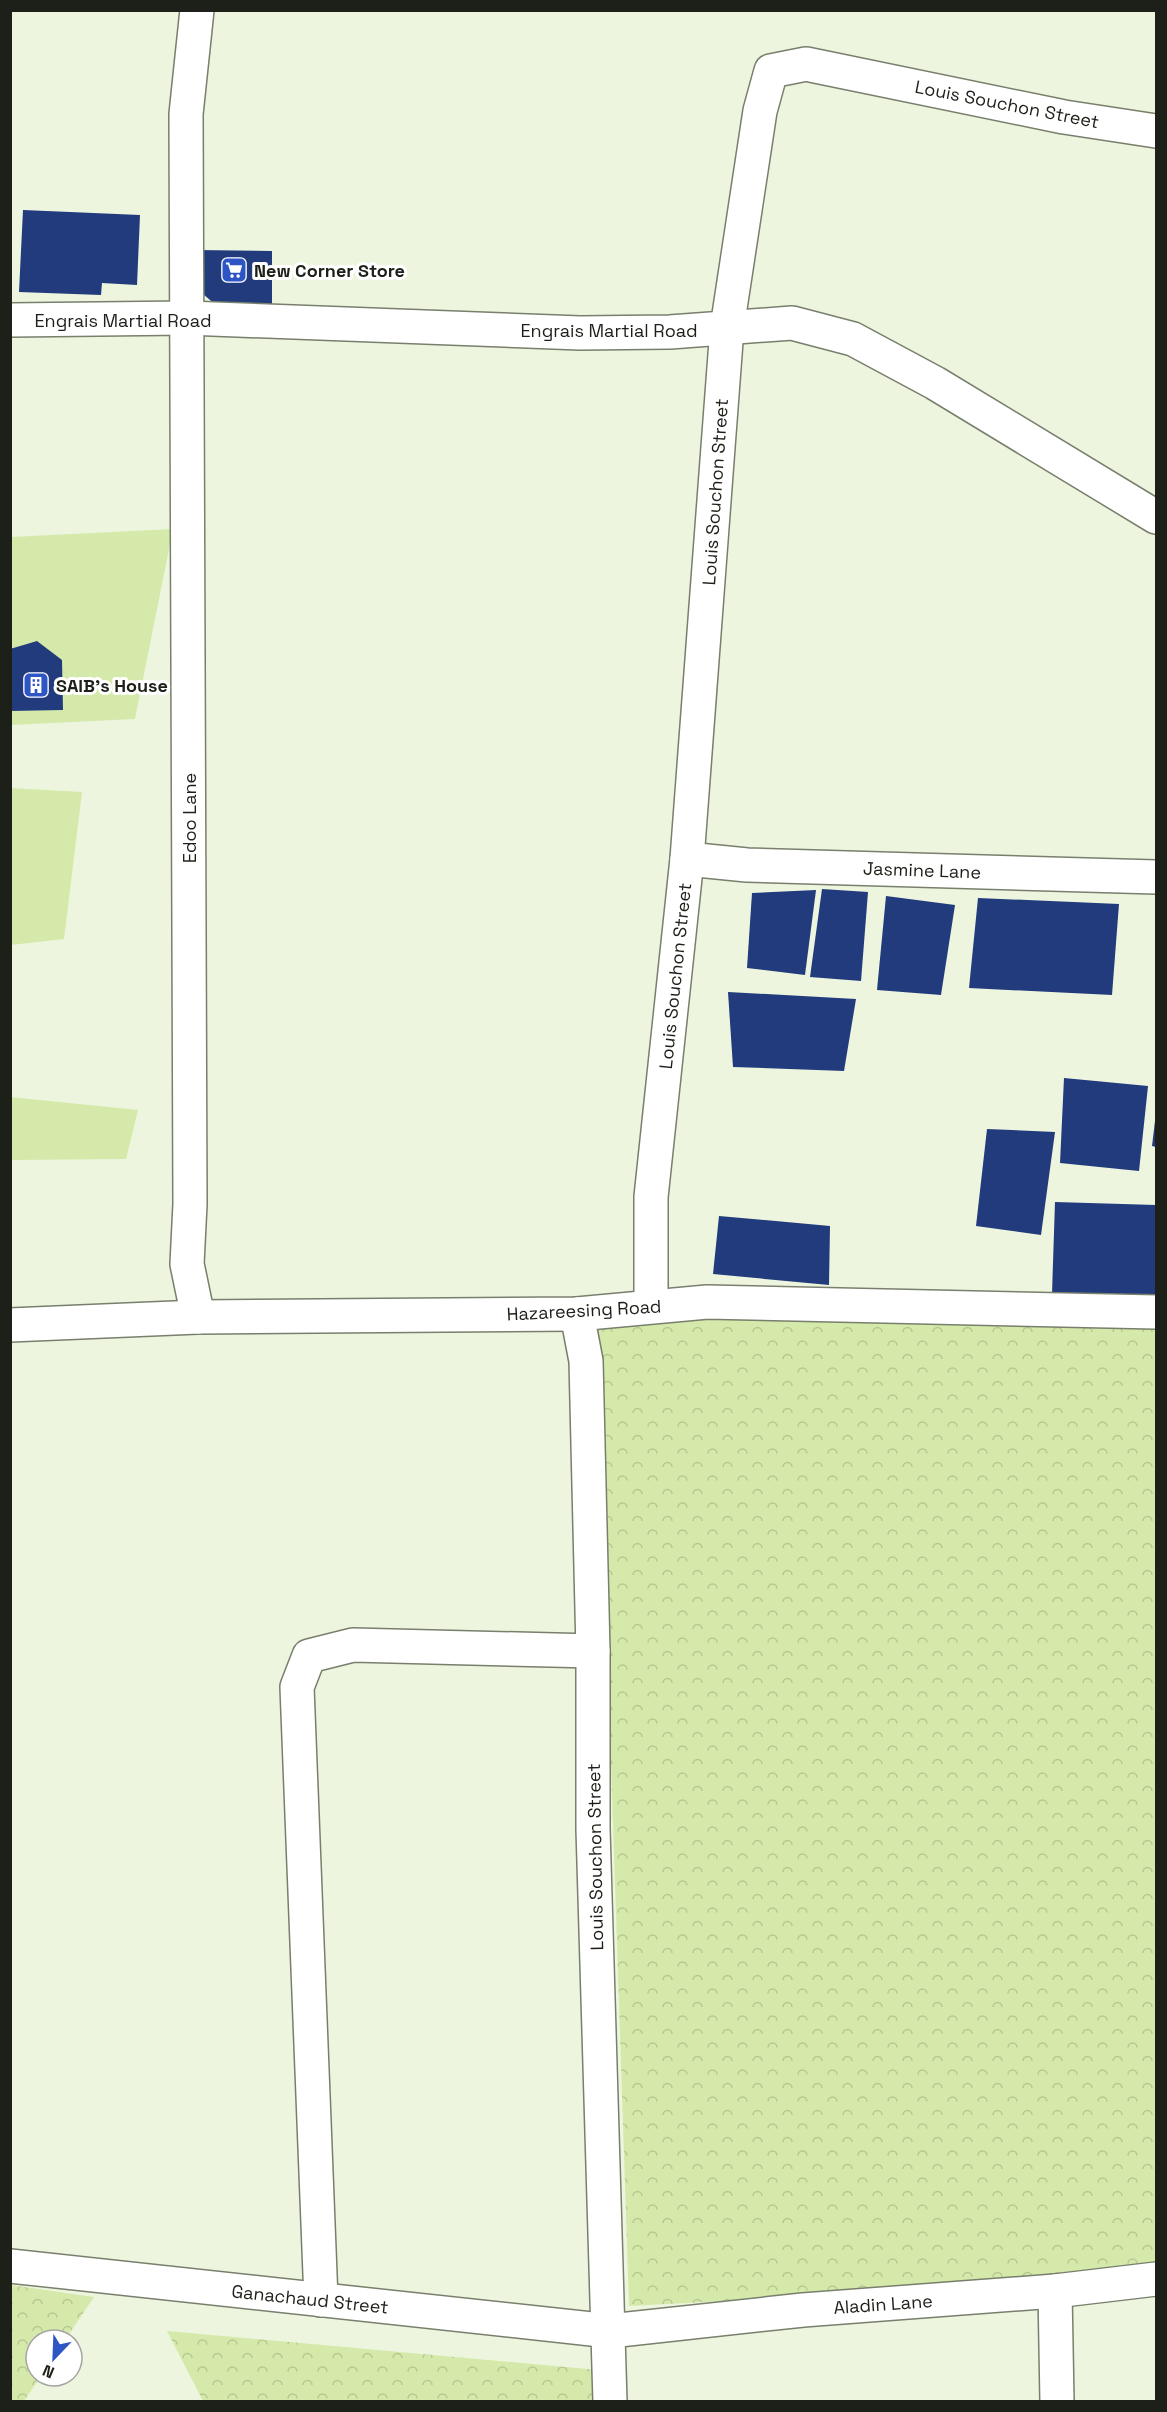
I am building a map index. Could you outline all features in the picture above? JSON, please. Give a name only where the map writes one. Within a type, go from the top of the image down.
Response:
[{"type":"street","name":"Edoo Lane","points":[[197,10],[186,114],[190,1168],[187,1264],[198,1317]]},
{"type":"street","name":"Louis Souchon Street","points":[[651,1306],[651,1197],[687,859],[727,328],[760,111],[771,71],[806,64],[1064,117],[1156,130]]},
{"type":"street","name":"Engrais Martial Road","points":[[10,320],[187,318],[580,333],[670,332],[792,323],[853,339],[935,382],[1156,517]]},
{"type":"street","name":"Jasmine Lane","points":[[687,859],[747,865],[1156,877]]},
{"type":"street","name":"Hazareesing Road","points":[[10,1325],[198,1317],[577,1314],[707,1302],[1156,1312]]},
{"type":"street","name":"Louis Souchon Street","points":[[577,1314],[586,1361],[593,1651],[592,1829],[610,2331],[610,2402]]},
{"type":"street","points":[[321,2300],[297,1687],[309,1656],[353,1645],[593,1651]]},
{"type":"street","name":"Ganachaud Street","points":[[10,2266],[610,2331]]},
{"type":"street","name":"Aladin Lane","points":[[610,2331],[803,2310],[1055,2290],[1156,2279]]},
{"type":"street","points":[[1055,2290],[1057,2402]]},
{"type":"green space","points":[[173,529],[135,719],[11,725],[11,537]]},
{"type":"green space","points":[[10,788],[82,792],[64,939],[11,945]]},
{"type":"green space","points":[[10,1097],[138,1110],[126,1159],[11,1160]]},
{"type":"green space","points":[[596,1312],[1156,1328],[1156,2279],[629,2306]]},
{"type":"green space","points":[[11,2285],[94,2297],[73,2328],[24,2328],[24,2388],[33,2388],[24,2401],[11,2401]]},
{"type":"green space","points":[[167,2331],[610,2371],[606,2401],[203,2401]]},
{"type":"building","points":[[23,210],[140,215],[137,285],[102,283],[101,295],[19,292]]},
{"type":"building","name":"New Corner Store","points":[[196,250],[272,251],[272,306],[217,306],[196,288]]},
{"type":"building","name":"SAIB's House","points":[[37,641],[62,660],[63,710],[10,711],[10,649]]},
{"type":"building","points":[[822,889],[868,892],[861,981],[810,977]]},
{"type":"building","points":[[816,890],[805,975],[747,968],[752,893]]},
{"type":"building","points":[[886,896],[955,905],[941,995],[877,990]]},
{"type":"building","points":[[978,898],[1119,904],[1112,995],[969,988]]},
{"type":"building","points":[[728,992],[856,999],[844,1071],[733,1067]]},
{"type":"building","points":[[1064,1078],[1148,1086],[1139,1171],[1060,1163]]},
{"type":"building","points":[[1156,1121],[1156,1147],[1152,1146]]},
{"type":"building","points":[[987,1129],[1055,1132],[1041,1235],[976,1226]]},
{"type":"building","points":[[1055,1202],[1156,1205],[1156,1298],[1052,1294]]},
{"type":"building","points":[[719,1216],[830,1226],[829,1285],[713,1274]]},
{"type":"place","name":"New Corner Store","points":[[234,270]]},
{"type":"place","name":"SAIB's House","points":[[36,685]]}]
